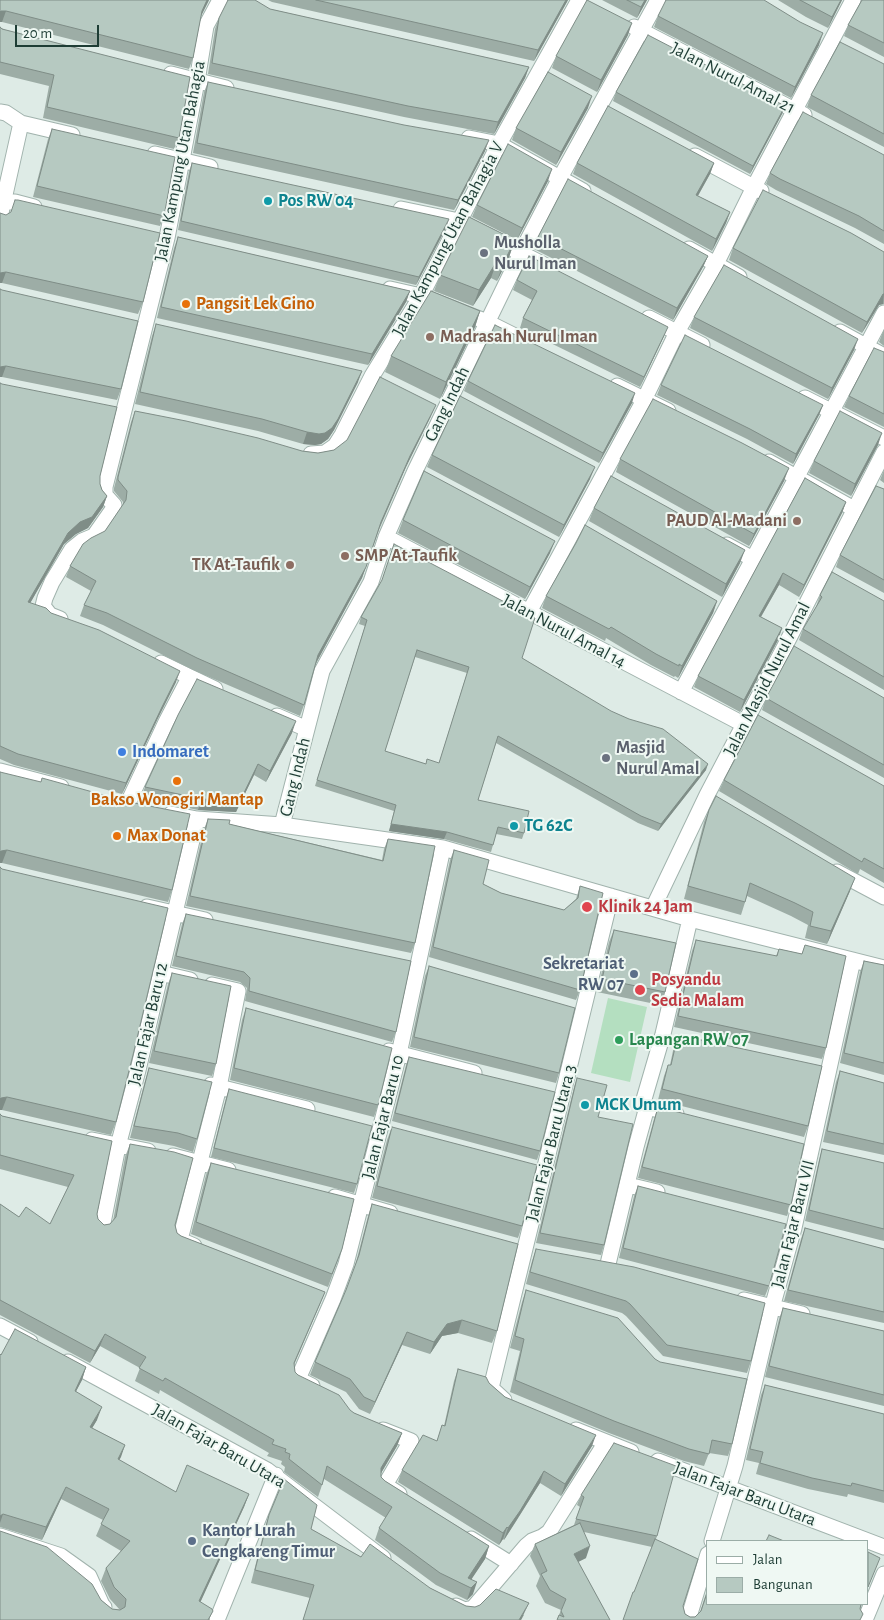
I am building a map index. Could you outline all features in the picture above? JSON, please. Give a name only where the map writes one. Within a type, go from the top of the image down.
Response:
[{"type":"street","name":"Jalan Kampung Utan Bahagia","points":[[75,625],[50,615],[43,606],[44,598],[72,549],[82,541],[94,536],[113,509],[114,505],[105,495],[105,487],[119,410],[151,326],[162,237],[181,160],[206,26],[220,0]]},
{"type":"street","name":"Gang Indah","points":[[282,825],[322,671],[370,582],[386,537],[419,473],[443,411],[521,253],[658,0]]},
{"type":"street","points":[[529,612],[564,550],[582,527],[608,478],[677,332],[716,264],[754,187],[795,111],[836,42],[853,0]]},
{"type":"street","name":"Jalan Kampung Utan Bahagia V","points":[[301,452],[314,455],[325,453],[336,446],[372,376],[420,296],[499,144],[540,72],[584,1]]},
{"type":"street","name":"Jalan Nurul Amal 21","points":[[624,22],[820,124]]},
{"type":"street","points":[[816,32],[836,42]]},
{"type":"street","points":[[525,69],[540,72],[554,80]]},
{"type":"street","points":[[160,72],[236,90]]},
{"type":"street","points":[[584,96],[617,114]]},
{"type":"street","points":[[0,112],[6,113],[21,123],[87,138]]},
{"type":"street","points":[[0,217],[21,123]]},
{"type":"street","points":[[451,135],[499,144],[595,197]]},
{"type":"street","points":[[685,150],[771,198]]},
{"type":"street","points":[[143,152],[228,171]]},
{"type":"street","points":[[4,202],[15,202],[44,209]]},
{"type":"street","points":[[386,205],[459,221],[556,271]]},
{"type":"street","points":[[162,237],[185,242]]},
{"type":"street","points":[[673,240],[750,282]]},
{"type":"street","points":[[374,285],[420,296],[487,322],[522,339]]},
{"type":"street","points":[[634,310],[712,350]]},
{"type":"street","points":[[680,692],[797,478],[884,312]]},
{"type":"street","points":[[127,320],[151,326]]},
{"type":"street","points":[[824,324],[884,356]]},
{"type":"street","points":[[353,372],[372,376],[388,384]]},
{"type":"street","points":[[601,378],[680,417]]},
{"type":"street","points":[[789,390],[884,438]]},
{"type":"street","points":[[451,395],[468,404]]},
{"type":"street","points":[[428,403],[443,411]]},
{"type":"street","points":[[119,410],[141,414]]},
{"type":"street","name":"Jalan Masjid Nurul Amal","points":[[653,908],[713,799],[746,719],[790,647],[823,570],[884,452]]},
{"type":"street","points":[[758,456],[854,509]]},
{"type":"street","points":[[587,467],[608,478]]},
{"type":"street","points":[[868,484],[884,493]]},
{"type":"street","points":[[712,536],[753,559]]},
{"type":"street","name":"Jalan Nurul Amal 14","points":[[386,537],[680,692],[746,719],[766,723]]},
{"type":"street","points":[[546,540],[564,550]]},
{"type":"street","points":[[823,570],[840,580]]},
{"type":"street","points":[[710,600],[726,610]]},
{"type":"street","points":[[147,656],[189,678],[226,694]]},
{"type":"street","points":[[127,805],[189,678]]},
{"type":"street","points":[[262,709],[307,729]]},
{"type":"street","points":[[0,770],[72,790]]},
{"type":"street","points":[[109,800],[197,819],[282,825],[443,848],[690,919],[884,968]]},
{"type":"street","name":"Jalan Fajar Baru 12","points":[[102,1228],[118,1146],[138,1070],[197,819]]},
{"type":"street","name":"Jalan Fajar Baru 10","points":[[324,1392],[298,1379],[329,1297],[346,1264],[399,1054],[424,965],[443,848]]},
{"type":"street","points":[[825,865],[884,897]]},
{"type":"street","name":"Jalan Fajar Baru Utara 3","points":[[521,1407],[504,1400],[491,1388],[515,1290],[530,1251],[537,1169],[583,1011],[610,896]]},
{"type":"street","points":[[136,904],[221,923]]},
{"type":"street","points":[[686,1117],[642,1106],[668,1035],[690,919]]},
{"type":"street","points":[[400,960],[424,965]]},
{"type":"street","name":"Jalan Fajar Baru VII","points":[[712,1540],[736,1466],[772,1308],[794,1228],[853,960]]},
{"type":"street","points":[[160,973],[238,991],[219,1087],[180,1240],[207,1251]]},
{"type":"street","points":[[567,1007],[583,1011]]},
{"type":"street","points":[[234,1008],[252,1013]]},
{"type":"street","points":[[371,1046],[486,1076]]},
{"type":"street","points":[[813,1067],[847,1075]]},
{"type":"street","points":[[138,1070],[156,1074]]},
{"type":"street","points":[[201,1083],[317,1112]]},
{"type":"street","points":[[624,1268],[602,1264],[628,1185],[647,1107]]},
{"type":"street","points":[[362,1124],[398,1133]]},
{"type":"street","points":[[81,1138],[172,1155],[199,1164],[243,1174]]},
{"type":"street","points":[[793,1144],[829,1153]]},
{"type":"street","points":[[628,1185],[674,1197]]},
{"type":"street","points":[[320,1193],[406,1218]]},
{"type":"street","points":[[507,1245],[530,1251]]},
{"type":"street","points":[[515,1290],[531,1295]]},
{"type":"street","points":[[730,1296],[818,1318]]},
{"type":"street","name":"Jalan Fajar Baru Utara","points":[[0,1326],[159,1410],[276,1476],[394,1566]]},
{"type":"street","points":[[370,1424],[411,1441],[385,1485],[410,1501]]},
{"type":"street","name":"Jalan Fajar Baru Utara","points":[[563,1425],[866,1540]]},
{"type":"street","points":[[446,1601],[462,1609],[468,1615],[526,1546],[549,1532],[606,1442]]},
{"type":"street","points":[[217,1620],[276,1476]]},
{"type":"street","points":[[461,1533],[511,1564]]},
{"type":"street","points":[[0,1536],[61,1556],[90,1576],[102,1605],[113,1617]]},
{"type":"street","name":"Jalan Fajar Baru Utara","points":[[869,1541],[884,1547]]},
{"type":"street","points":[[688,1620],[706,1561]]},
{"type":"street","points":[[864,1620],[884,1574]]},
{"type":"green space","name":"Lapangan RW 07","points":[[608,998],[647,1007],[630,1082],[591,1073]]},
{"type":"building","points":[[0,0],[207,0],[202,11],[193,58],[6,11],[0,12]]},
{"type":"building","points":[[228,0],[255,0],[270,9],[529,67],[498,122],[408,106],[212,63],[219,18]]},
{"type":"building","points":[[316,0],[566,0],[538,50]]},
{"type":"building","points":[[587,0],[632,23],[601,80],[556,56]]},
{"type":"building","points":[[627,0],[645,0],[641,7]]},
{"type":"building","points":[[666,0],[764,0],[800,22],[823,33],[795,87],[658,16]]},
{"type":"building","points":[[800,0],[841,0],[832,17]]},
{"type":"building","points":[[862,0],[884,0],[884,43],[848,25]]},
{"type":"building","points":[[0,27],[190,77],[179,138],[47,107],[54,75],[0,62]]},
{"type":"building","points":[[648,35],[785,106],[753,166],[616,92]]},
{"type":"building","points":[[840,42],[884,64],[884,134],[811,95]]},
{"type":"building","points":[[548,72],[592,96],[561,152],[516,128]]},
{"type":"building","points":[[208,82],[404,125],[489,140],[458,200],[197,143]]},
{"type":"building","points":[[608,106],[714,163],[696,195],[730,212],[716,239],[577,163]]},
{"type":"building","points":[[803,112],[884,155],[884,231],[859,216],[770,173]]},
{"type":"building","points":[[52,129],[175,157],[164,216],[37,186]]},
{"type":"building","points":[[508,144],[552,169],[522,228],[477,205]]},
{"type":"building","points":[[192,163],[449,219],[419,277],[181,221]]},
{"type":"building","points":[[568,179],[708,256],[677,308],[538,237]]},
{"type":"building","points":[[763,190],[851,233],[884,252],[884,294],[867,322],[733,248]]},
{"type":"building","points":[[15,200],[160,233],[143,302],[6,272],[0,273],[0,213],[6,215],[11,212]]},
{"type":"building","points":[[469,217],[515,240],[503,264],[497,261],[479,290],[440,275]]},
{"type":"building","points":[[178,237],[410,291],[372,354],[161,307]]},
{"type":"building","points":[[529,256],[668,327],[644,377],[523,318],[537,291],[517,280]]},
{"type":"building","points":[[724,265],[858,339],[832,388],[694,317]]},
{"type":"building","points":[[0,289],[138,321],[121,389],[6,366],[0,367]]},
{"type":"building","points":[[431,291],[480,311],[446,382],[391,356]]},
{"type":"building","points":[[156,324],[362,371],[332,428],[325,433],[319,434],[307,432],[262,419],[140,392]]},
{"type":"building","points":[[495,325],[635,393],[603,453],[468,381]]},
{"type":"building","points":[[685,335],[823,405],[796,454],[661,385]]},
{"type":"building","points":[[874,348],[884,352],[884,414],[849,396]]},
{"type":"building","points":[[380,377],[436,405],[410,456],[381,522],[366,567],[318,655],[304,705],[197,658],[107,613],[84,605],[96,581],[70,566],[83,544],[105,531],[126,500],[127,491],[118,480],[118,477],[135,411],[186,421],[258,438],[302,451],[318,453],[334,450],[347,440]]},
{"type":"building","points":[[0,383],[117,407],[100,476],[102,490],[107,496],[92,517],[80,522],[68,533],[28,602],[46,608],[51,613],[99,630],[180,671],[126,783],[18,754],[0,746]]},
{"type":"building","points":[[460,396],[595,467],[564,525],[432,455]]},
{"type":"building","points":[[653,399],[789,468],[754,534],[620,459]]},
{"type":"building","points":[[840,411],[882,433],[855,484],[814,461]]},
{"type":"building","points":[[424,471],[555,541],[530,587],[403,520]]},
{"type":"building","points":[[611,476],[745,550],[726,584],[594,508]]},
{"type":"building","points":[[805,478],[846,502],[804,585],[783,573],[759,616],[782,628],[744,700],[698,676]]},
{"type":"building","points":[[876,486],[884,489],[884,580],[840,555]]},
{"type":"building","points":[[585,525],[717,601],[682,666],[656,654],[611,627],[609,629],[546,596]]},
{"type":"building","points":[[394,544],[535,618],[522,658],[611,711],[629,719],[663,729],[708,764],[661,824],[641,816],[498,736],[478,800],[529,811],[524,833],[498,827],[493,845],[447,832],[391,824],[396,805],[317,780],[367,620],[361,617],[382,580]],"holes":[[[417,650],[469,667],[439,763],[427,759],[426,764],[385,751]]]},
{"type":"building","points":[[832,572],[884,601],[884,677],[803,629],[822,597],[820,595]]},
{"type":"building","points":[[794,646],[884,698],[884,765],[766,698]]},
{"type":"building","points":[[197,679],[296,721],[270,771],[258,764],[240,801],[202,799],[145,787],[178,715]]},
{"type":"building","points":[[758,715],[884,786],[884,869],[864,858],[862,862],[724,780]]},
{"type":"building","points":[[0,772],[41,782],[42,778],[129,802],[190,814],[172,890],[7,850],[0,852]]},
{"type":"building","points":[[716,796],[855,878],[831,931],[810,926],[813,912],[750,883],[745,902],[688,886],[709,810]]},
{"type":"building","points":[[208,819],[230,820],[229,824],[383,861],[388,839],[435,846],[415,943],[190,896]]},
{"type":"building","points":[[454,850],[489,860],[483,884],[501,893],[564,910],[578,898],[580,886],[603,893],[580,990],[433,947]]},
{"type":"building","points":[[0,867],[168,908],[116,1122],[7,1097],[0,1099]]},
{"type":"building","points":[[186,914],[411,961],[396,1032],[249,991],[250,978],[244,972],[176,956]]},
{"type":"building","points":[[614,930],[676,943],[665,992],[602,979]]},
{"type":"building","points":[[696,940],[777,956],[779,949],[802,954],[805,945],[846,956],[826,1048],[678,1016]]},
{"type":"building","points":[[864,961],[884,965],[884,1063],[844,1053]]},
{"type":"building","points":[[429,966],[575,1008],[559,1073],[414,1037]]},
{"type":"building","points":[[172,973],[231,986],[216,1064],[154,1051]]},
{"type":"building","points":[[246,1008],[392,1048],[378,1105],[234,1068]]},
{"type":"building","points":[[678,1035],[822,1066],[808,1126],[662,1089],[668,1065],[671,1065]]},
{"type":"building","points":[[409,1057],[555,1092],[540,1151],[395,1113]]},
{"type":"building","points":[[149,1068],[212,1082],[197,1139],[178,1133],[134,1126]]},
{"type":"building","points":[[840,1071],[884,1083],[884,1144],[827,1131]]},
{"type":"building","points":[[577,1078],[607,1085],[598,1117],[633,1124],[604,1245],[540,1233]]},
{"type":"building","points":[[229,1089],[372,1126],[357,1184],[214,1148]]},
{"type":"building","points":[[658,1107],[804,1144],[791,1205],[642,1167]]},
{"type":"building","points":[[0,1114],[112,1141],[97,1214],[98,1219],[104,1225],[110,1224],[116,1217],[130,1144],[174,1152],[193,1158],[175,1225],[177,1233],[325,1292],[294,1363],[295,1372],[339,1395],[354,1413],[402,1433],[381,1468],[381,1477],[489,1546],[468,1578],[477,1582],[471,1588],[440,1573],[379,1528],[392,1507],[327,1466],[322,1485],[289,1459],[290,1454],[285,1452],[286,1449],[272,1444],[274,1440],[165,1378],[163,1381],[139,1368],[146,1357],[105,1334],[95,1351],[0,1300],[0,1204],[19,1217],[26,1207],[50,1224],[74,1175],[0,1155]]},
{"type":"building","points":[[392,1127],[537,1165],[522,1226],[377,1186]]},
{"type":"building","points":[[822,1149],[884,1163],[884,1229],[809,1210]]},
{"type":"building","points":[[211,1163],[354,1199],[342,1249],[332,1274],[196,1222]]},
{"type":"building","points":[[638,1186],[786,1224],[769,1286],[623,1248]]},
{"type":"building","points":[[372,1204],[518,1244],[497,1331],[462,1320],[447,1324],[434,1342],[407,1332],[375,1402],[364,1397],[350,1379],[315,1362],[359,1255]]},
{"type":"building","points":[[805,1228],[884,1249],[884,1312],[788,1290]]},
{"type":"building","points":[[536,1249],[634,1267],[765,1303],[751,1361],[667,1345],[626,1301],[530,1272]]},
{"type":"building","points":[[526,1290],[618,1318],[655,1359],[660,1362],[747,1379],[732,1444],[712,1440],[709,1454],[689,1449],[614,1421],[515,1380],[524,1339],[515,1336]]},
{"type":"building","points":[[783,1308],[884,1331],[884,1395],[769,1366]]},
{"type":"building","points":[[15,1329],[86,1367],[75,1391],[102,1407],[90,1427],[125,1445],[118,1459],[176,1492],[187,1465],[249,1494],[199,1601],[213,1611],[208,1620],[0,1620],[0,1531],[47,1547],[92,1584],[101,1600],[112,1609],[120,1610],[125,1607],[126,1599],[114,1587],[106,1568],[130,1541],[101,1524],[109,1509],[66,1487],[46,1527],[3,1514],[0,1516],[0,1354]]},
{"type":"building","points":[[458,1369],[486,1377],[489,1383],[505,1397],[596,1435],[565,1484],[544,1471],[520,1511],[503,1533],[402,1470],[423,1435],[437,1441],[442,1425],[445,1426]]},
{"type":"building","points":[[765,1385],[884,1414],[884,1491],[852,1483],[851,1486],[812,1478],[760,1463],[763,1452],[750,1449]]},
{"type":"building","points":[[614,1443],[676,1466],[657,1536],[576,1519],[584,1497],[581,1495]]},
{"type":"building","points":[[284,1479],[317,1505],[311,1529],[361,1557],[370,1544],[430,1588],[466,1606],[475,1607],[480,1605],[496,1589],[529,1603],[519,1620],[303,1620],[314,1585],[255,1570],[269,1515]]},
{"type":"building","points":[[580,1523],[590,1546],[574,1554],[610,1620],[557,1620],[559,1615],[564,1617],[561,1611],[566,1599],[550,1590],[541,1574],[547,1571],[535,1544]]},
{"type":"building","points":[[769,1535],[782,1540],[766,1540]]},
{"type":"building","points":[[655,1539],[698,1559],[683,1606],[685,1614],[690,1617],[695,1617],[701,1611],[706,1596],[706,1605],[861,1605],[860,1609],[863,1614],[860,1620],[623,1620]]},
{"type":"building","points":[[869,1552],[880,1558],[869,1585]]},
{"type":"place","name":"Pos RW 04","points":[[268,201]]},
{"type":"place","name":"Musholla Nurul Iman","points":[[484,253]]},
{"type":"place","name":"Pangsit Lek Gino","points":[[186,304]]},
{"type":"place","name":"Madrasah Nurul Iman","points":[[430,337]]},
{"type":"place","name":"PAUD Al-Madani","points":[[797,521]]},
{"type":"place","name":"SMP At-Taufik","points":[[345,556]]},
{"type":"place","name":"TK At-Taufik","points":[[290,565]]},
{"type":"place","name":"Indomaret","points":[[122,752]]},
{"type":"place","name":"Masjid Nurul Amal","points":[[606,758]]},
{"type":"place","name":"Bakso Wonogiri Mantap","points":[[177,781]]},
{"type":"place","name":"TG 62C","points":[[514,826]]},
{"type":"place","name":"Max Donat","points":[[117,836]]},
{"type":"place","name":"Klinik 24 Jam","points":[[587,907]]},
{"type":"place","name":"Sekretariat RW 07","points":[[634,974]]},
{"type":"place","name":"Posyandu Sedia Malam","points":[[640,990]]},
{"type":"place","name":"Lapangan RW 07","points":[[619,1040]]},
{"type":"place","name":"MCK Umum","points":[[585,1105]]},
{"type":"place","name":"Kantor Lurah Cengkareng Timur","points":[[192,1541]]}]
